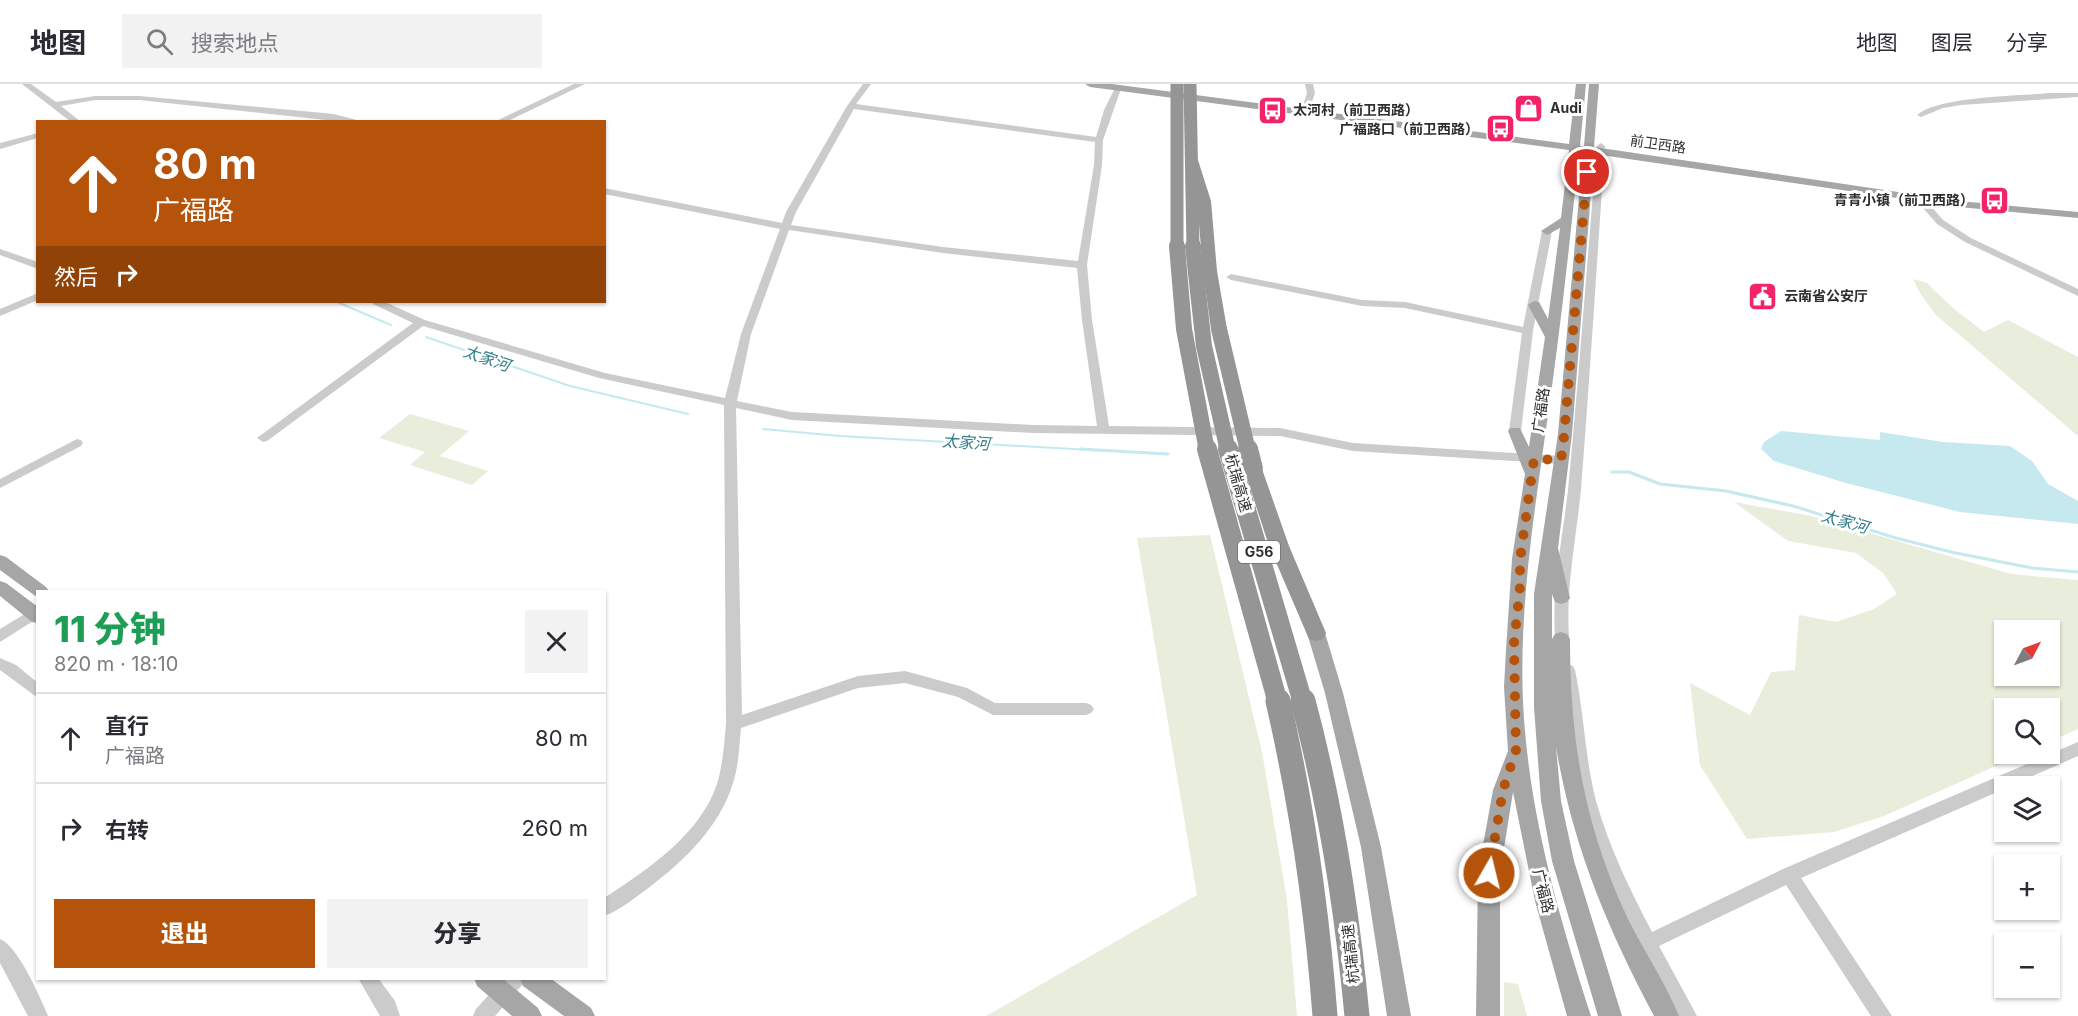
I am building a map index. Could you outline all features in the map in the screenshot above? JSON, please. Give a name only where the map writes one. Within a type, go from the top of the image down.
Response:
[{"type":"highway","name":"杭瑞高速","points":[[1177,84],[1174,229],[1185,344],[1204,439],[1266,658],[1295,777],[1313,883],[1325,1016]]},
{"type":"highway","name":"杭瑞高速","points":[[1190,84],[1190,211],[1194,271],[1208,364],[1232,465],[1300,687],[1322,777],[1342,885],[1358,1016]]},
{"type":"highway","points":[[1190,154],[1204,201],[1210,271],[1224,354],[1253,469],[1279,546],[1316,633]]},
{"type":"main road","name":"前卫西路","points":[[1090,84],[1306,108],[1944,197],[2078,209]]},
{"type":"main road","name":"广福路","points":[[1579,1016],[1537,868],[1516,750],[1514,643],[1520,587],[1520,560],[1531,464],[1552,337],[1567,219],[1588,146],[1581,84]]},
{"type":"main road","name":"广福路","points":[[1594,84],[1565,434],[1544,594],[1542,664],[1543,707],[1551,801],[1576,910],[1610,1016]]},
{"type":"main road","name":"前卫西路","points":[[1117,86],[1588,146],[1920,199],[2078,215]]},
{"type":"main road","points":[[1547,231],[1567,219]]},
{"type":"main road","points":[[1534,305],[1552,337]]},
{"type":"main road","points":[[1565,434],[1580,393]]},
{"type":"main road","points":[[1515,431],[1531,464]]},
{"type":"main road","points":[[1549,544],[1561,598]]},
{"type":"main road","points":[[0,561],[39,590]]},
{"type":"main road","points":[[0,587],[35,615]]},
{"type":"main road","points":[[1316,633],[1334,693],[1365,820],[1392,964],[1399,1016]]},
{"type":"main road","points":[[1562,639],[1561,708],[1575,801],[1589,854],[1608,902],[1667,1016]]},
{"type":"main road","points":[[1488,1016],[1489,873],[1503,790],[1516,750]]},
{"type":"main road","points":[[492,980],[509,985],[530,1016]]},
{"type":"main road","points":[[534,980],[583,1016]]},
{"type":"street","points":[[26,84],[74,120]]},
{"type":"street","points":[[502,120],[581,84]]},
{"type":"street","points":[[606,907],[682,850],[709,819],[722,791],[729,767],[734,724],[730,404],[747,334],[785,227],[852,106],[867,84]]},
{"type":"street","points":[[1306,108],[1311,93],[1309,84]]},
{"type":"street","points":[[1104,430],[1087,320],[1082,265],[1100,140],[1117,86]]},
{"type":"street","points":[[1921,115],[1932,107],[1958,101],[2005,100],[2054,94],[2078,95]]},
{"type":"street","points":[[54,105],[95,98],[139,98],[350,120]]},
{"type":"street","points":[[852,106],[1100,140]]},
{"type":"street","points":[[0,146],[36,136]]},
{"type":"street","points":[[1588,146],[1580,393],[1574,491],[1561,598],[1562,639],[1574,701],[1588,801],[1617,878],[1687,1016]]},
{"type":"street","points":[[606,191],[785,227],[943,250],[1082,265]]},
{"type":"street","points":[[1920,199],[1940,222],[1968,240],[2078,293]]},
{"type":"street","points":[[1515,431],[1528,331],[1547,231]]},
{"type":"street","points":[[0,252],[36,265]]},
{"type":"street","points":[[1231,277],[1362,303],[1405,305],[1528,331]]},
{"type":"street","points":[[0,313],[36,297]]},
{"type":"street","points":[[379,303],[421,321],[603,376],[730,404],[809,417],[990,428],[1280,432],[1353,447],[1531,464],[1561,460]]},
{"type":"street","points":[[263,438],[421,321]]},
{"type":"street","points":[[0,475],[73,441],[0,484]]},
{"type":"street","points":[[0,636],[35,615]]},
{"type":"street","points":[[0,664],[11,669],[36,690]]},
{"type":"street","points":[[734,724],[858,682],[905,678],[962,692],[993,709],[1086,709]]},
{"type":"street","points":[[1648,942],[1789,874],[2078,749]]},
{"type":"street","points":[[1789,874],[1882,1016]]},
{"type":"street","points":[[0,948],[11,963],[38,1016]]},
{"type":"street","points":[[369,980],[388,1008],[390,1016]]},
{"type":"street","points":[[483,1016],[509,985]]},
{"type":"green space","points":[[1913,279],[1927,283],[1954,309],[1984,332],[2008,320],[2078,357],[2078,436],[1936,315],[1921,295]]},
{"type":"green space","points":[[410,414],[469,431],[440,456],[488,471],[472,485],[410,465],[425,452],[379,438]]},
{"type":"green space","points":[[1734,502],[1811,516],[2011,574],[2078,580],[2078,729],[2060,737],[2060,698],[1994,698],[1994,764],[2000,764],[1884,816],[1834,832],[1747,839],[1700,765],[1690,683],[1750,715],[1771,672],[1795,670],[1799,615],[1836,622],[1874,609],[1897,594],[1883,573],[1856,553],[1788,541]]},
{"type":"green space","points":[[1210,535],[1262,752],[1287,900],[1297,1016],[986,1016],[1197,895],[1137,538]]},
{"type":"green space","points":[[1504,982],[1518,984],[1527,1016],[1504,1016]]},
{"type":"water","points":[[1781,431],[1880,440],[1880,432],[1943,442],[2010,446],[2032,461],[2048,484],[2078,501],[2078,524],[1960,512],[1846,483],[1774,461],[1761,449],[1764,442]]},
{"type":"waterway","name":"太家河","points":[[339,303],[391,325]]},
{"type":"waterway","name":"太家河","points":[[426,337],[570,386],[688,414]]},
{"type":"waterway","name":"太家河","points":[[763,429],[840,436],[1108,451]]},
{"type":"waterway","name":"太家河","points":[[1080,449],[1168,454]]},
{"type":"waterway","name":"太家河","points":[[1612,472],[1629,472],[1660,484],[1726,491],[1793,506],[1896,538],[1951,552],[2032,568],[2078,572]]},
{"type":"place","name":"Audi","points":[[1529,108]]},
{"type":"place","name":"太河村（前卫西路）","points":[[1272,110]]},
{"type":"place","name":"广福路口（前卫西路）","points":[[1500,129]]},
{"type":"place","name":"青青小镇（前卫西路）","points":[[1995,200]]},
{"type":"place","name":"云南省公安厅","points":[[1763,296]]},
{"type":"route","points":[[1489,873],[1503,790],[1516,750],[1514,643],[1520,587],[1520,560],[1534,459],[1561,460],[1565,434],[1587,172]]}]
